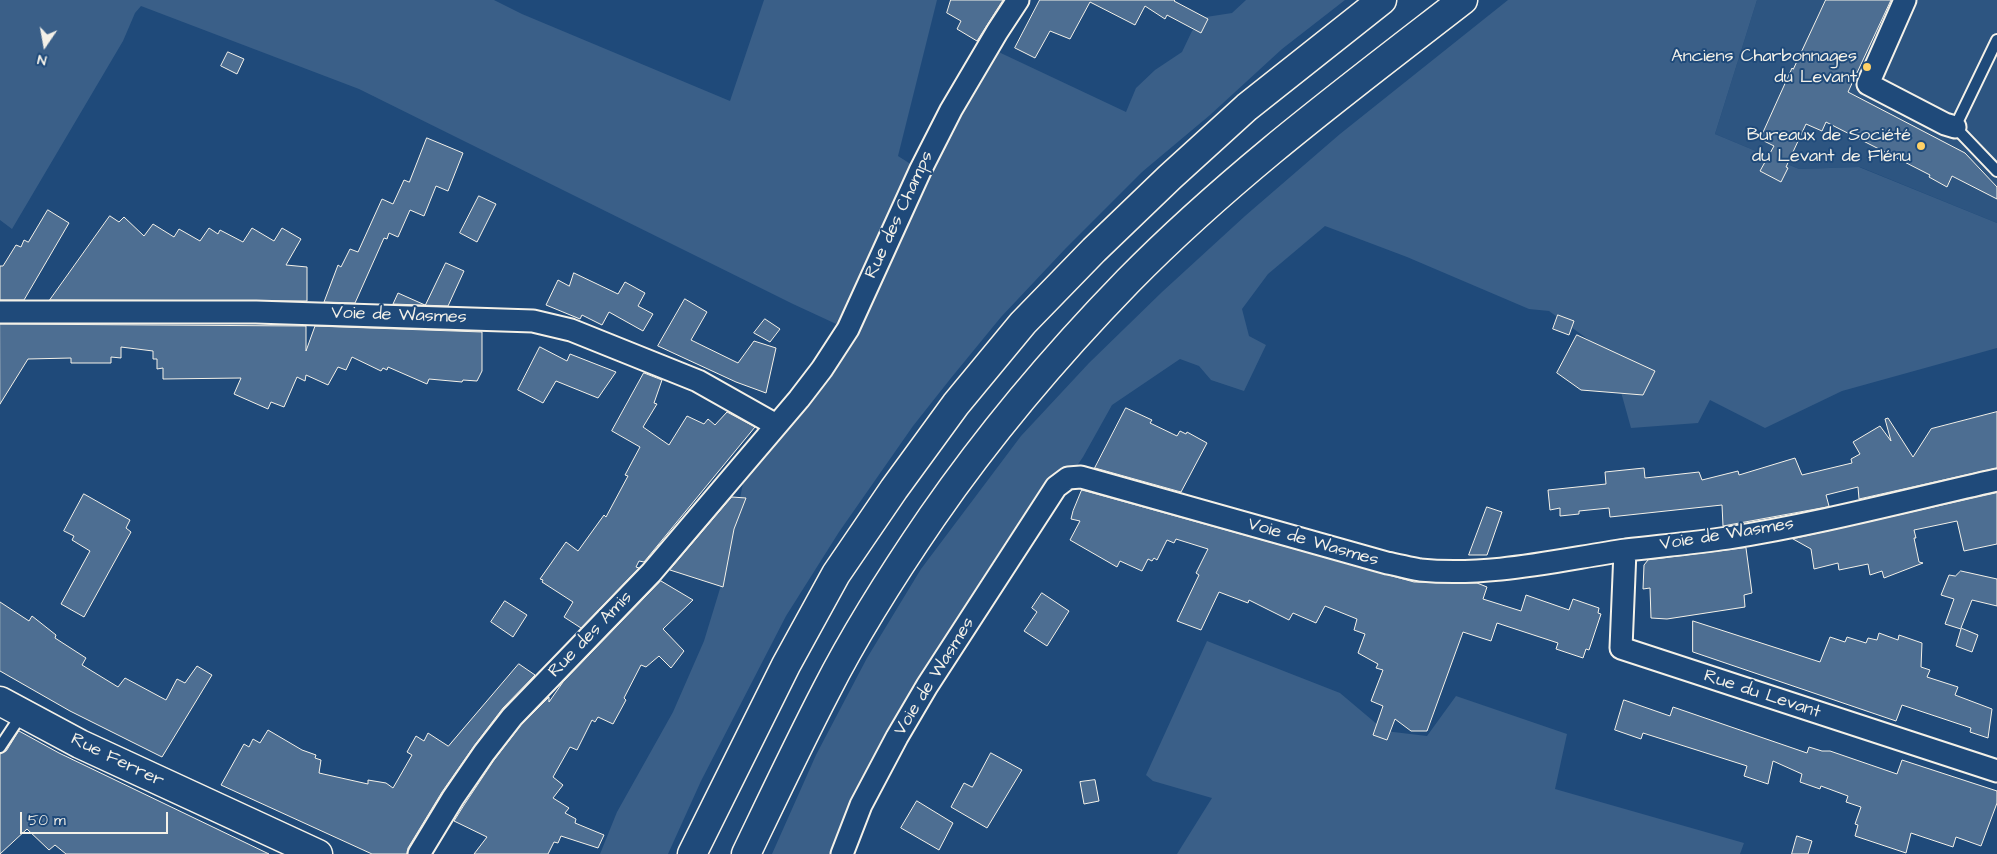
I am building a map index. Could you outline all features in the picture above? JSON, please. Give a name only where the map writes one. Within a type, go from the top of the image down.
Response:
[{"type":"main road","points":[[692,854],[786,665],[836,574],[894,489],[956,404],[1023,324],[1094,250],[1163,183],[1247,107],[1382,0]]},
{"type":"main road","points":[[746,854],[827,689],[883,593],[932,516],[992,437],[1060,355],[1129,280],[1203,211],[1289,137],[1463,0]]},
{"type":"main road","name":"Rue Ferrer","points":[[11,707],[80,744],[318,854]]},
{"type":"street","name":"Rue des Champs","points":[[776,425],[822,369],[848,329],[920,171],[951,110],[1018,0]]},
{"type":"street","points":[[1905,0],[1868,84],[1945,124],[1955,127]]},
{"type":"street","name":"Voie de Wasmes","points":[[0,312],[256,312],[533,321],[571,330],[698,381],[776,425]]},
{"type":"street","name":"Rue des Amis","points":[[419,854],[453,798],[512,717],[651,573],[776,425]]},
{"type":"street","name":"Voie de Wasmes","points":[[842,854],[861,805],[896,737],[1056,487],[1068,478],[1081,477],[1419,570],[1494,570],[1728,538],[1997,480]]},
{"type":"street","name":"Rue du Levant","points":[[1625,551],[1621,648],[1997,771]]},
{"type":"lane","points":[[1997,40],[1955,127],[1997,170]]},
{"type":"lane","points":[[0,747],[11,707]]},
{"type":"shaded area","points":[[0,0],[494,0],[522,14],[730,101],[764,0],[937,0],[898,156],[920,170],[988,47],[1126,112],[1136,88],[1155,70],[1182,52],[1192,31],[1206,17],[1232,13],[1246,0],[1345,0],[1282,49],[1210,115],[1142,172],[1066,248],[1001,317],[951,378],[913,426],[839,532],[786,616],[701,781],[668,854],[600,854],[617,812],[673,712],[704,641],[726,569],[748,458],[847,329],[359,89],[141,6],[135,13],[123,41],[12,229],[0,220]]},
{"type":"shaded area","points":[[1508,0],[1757,0],[1715,134],[1799,169],[1859,167],[1997,223],[1997,348],[1842,391],[1765,428],[1710,400],[1698,423],[1631,428],[1611,356],[1549,311],[1529,309],[1407,257],[1325,226],[1268,274],[1242,309],[1249,336],[1266,345],[1244,391],[1211,380],[1199,366],[1180,359],[1112,405],[1083,457],[927,686],[842,854],[772,854],[816,755],[867,658],[921,569],[1021,436],[1089,363],[1162,292],[1245,216],[1340,134]]},
{"type":"shaded area","name":"Anciens Charbonnages du Levant","points":[[1757,0],[1997,0],[1997,223],[1860,167],[1799,169],[1715,134]]},
{"type":"shaded area","points":[[1207,641],[1340,693],[1385,731],[1427,736],[1456,696],[1567,734],[1555,789],[1744,843],[1740,854],[1177,854],[1212,798],[1153,781],[1146,775]]},
{"type":"building","points":[[951,0],[1003,0],[977,41],[957,29],[961,21],[947,13]]},
{"type":"building","points":[[1040,0],[1175,0],[1208,19],[1201,33],[1167,15],[1165,19],[1145,6],[1135,25],[1090,2],[1070,39],[1050,31],[1035,58],[1015,48]]},
{"type":"building","points":[[1826,0],[1891,0],[1848,92],[1965,153],[1997,187],[1997,199],[1952,176],[1947,187],[1929,177],[1930,175],[1826,122],[1822,131],[1806,124],[1781,182],[1760,171],[1774,146],[1760,139],[1792,68]]},
{"type":"building","points":[[228,52],[244,59],[237,74],[221,66]]},
{"type":"building","points":[[427,138],[463,153],[448,191],[436,186],[424,216],[410,210],[398,237],[389,233],[387,239],[384,238],[355,303],[324,302],[338,265],[341,267],[350,249],[358,252],[382,199],[393,204],[404,180],[409,182]]},
{"type":"building","points":[[479,196],[496,204],[477,242],[460,233]]},
{"type":"building","points":[[48,210],[69,223],[24,300],[0,300],[0,266],[3,266],[16,245],[21,247],[24,240],[28,242]]},
{"type":"building","points":[[110,216],[119,222],[124,217],[144,236],[153,224],[174,237],[179,229],[200,241],[209,228],[218,234],[220,230],[243,242],[252,228],[274,241],[282,228],[301,239],[286,265],[307,267],[307,301],[50,300]]},
{"type":"building","points":[[446,263],[464,271],[448,306],[393,304],[398,293],[425,305]]},
{"type":"building","points":[[574,273],[618,294],[625,282],[645,293],[638,306],[653,314],[643,331],[609,312],[602,325],[582,315],[580,319],[546,305],[558,280],[569,286]]},
{"type":"building","points":[[685,299],[707,312],[691,340],[738,363],[754,341],[776,348],[766,393],[736,382],[658,346]]},
{"type":"building","points":[[1558,315],[1574,321],[1569,335],[1553,329]]},
{"type":"building","points":[[765,319],[780,329],[770,342],[754,333]]},
{"type":"building","points":[[0,324],[306,326],[306,351],[315,326],[482,332],[482,371],[477,381],[463,380],[462,382],[429,379],[427,384],[388,367],[387,370],[383,368],[381,371],[352,357],[346,370],[338,367],[328,385],[306,375],[305,381],[297,377],[284,407],[271,402],[268,409],[234,394],[241,378],[163,379],[163,368],[157,369],[157,359],[153,359],[153,351],[121,347],[121,358],[111,357],[111,363],[71,363],[71,358],[28,359],[0,404]]},
{"type":"building","points":[[1577,335],[1655,371],[1643,395],[1581,390],[1557,373]]},
{"type":"building","points":[[540,347],[567,361],[570,354],[616,372],[598,398],[556,381],[543,403],[518,390]]},
{"type":"building","points":[[644,373],[662,380],[654,403],[657,404],[643,427],[669,445],[687,416],[704,424],[708,419],[715,425],[727,412],[755,427],[644,562],[639,561],[636,567],[639,568],[581,628],[564,617],[573,602],[540,579],[566,542],[578,551],[604,515],[606,517],[628,476],[625,475],[640,447],[612,431]]},
{"type":"building","points":[[1126,408],[1152,420],[1150,423],[1177,436],[1180,431],[1186,434],[1187,432],[1207,443],[1181,492],[1095,468]]},
{"type":"building","points":[[1997,412],[1997,468],[1859,499],[1858,487],[1826,495],[1829,506],[1827,507],[1723,526],[1722,505],[1610,517],[1609,508],[1579,511],[1579,514],[1560,516],[1560,508],[1550,510],[1548,490],[1606,484],[1605,472],[1644,468],[1645,478],[1699,472],[1702,480],[1738,471],[1739,475],[1795,458],[1802,475],[1852,463],[1851,459],[1860,454],[1853,442],[1880,426],[1891,441],[1885,419],[1888,418],[1913,457],[1931,429]]},
{"type":"building","points":[[1082,490],[1414,582],[1477,583],[1487,587],[1483,599],[1521,611],[1526,595],[1569,610],[1573,599],[1599,608],[1598,613],[1601,614],[1589,650],[1586,649],[1583,658],[1556,649],[1558,643],[1497,623],[1491,641],[1463,632],[1427,731],[1411,731],[1395,719],[1387,740],[1373,735],[1383,706],[1371,701],[1383,670],[1376,668],[1378,664],[1358,653],[1365,634],[1354,630],[1357,619],[1325,606],[1316,623],[1293,613],[1289,620],[1249,600],[1248,603],[1219,592],[1201,630],[1177,621],[1199,575],[1196,573],[1208,549],[1176,539],[1174,543],[1167,540],[1157,560],[1154,558],[1152,561],[1148,559],[1142,571],[1120,561],[1117,567],[1070,540],[1080,521],[1071,519]]},
{"type":"building","points":[[1997,493],[1997,544],[1964,551],[1957,521],[1914,530],[1919,562],[1923,563],[1884,578],[1882,571],[1870,575],[1868,564],[1839,570],[1838,563],[1814,569],[1811,549],[1793,539]]},
{"type":"building","points":[[84,494],[130,520],[126,528],[131,532],[84,617],[61,604],[90,551],[72,540],[74,536],[64,531]]},
{"type":"building","points":[[732,497],[746,498],[734,529],[723,587],[670,570]]},
{"type":"building","points":[[1487,507],[1502,512],[1487,555],[1469,555]]},
{"type":"building","points":[[1746,548],[1752,593],[1744,595],[1745,607],[1667,619],[1651,618],[1650,588],[1643,589],[1644,565],[1648,560]]},
{"type":"building","points":[[1961,571],[1997,579],[1997,606],[1972,600],[1961,628],[1978,635],[1972,652],[1956,646],[1961,629],[1945,624],[1954,599],[1941,595],[1949,575],[1955,576]]},
{"type":"building","points":[[661,581],[693,600],[663,629],[684,651],[671,668],[659,656],[646,667],[641,665],[613,724],[598,717],[595,722],[592,720],[577,750],[570,747],[553,777],[563,785],[553,798],[569,808],[565,813],[576,819],[575,823],[604,835],[598,848],[561,836],[558,843],[554,842],[548,854],[474,854],[487,837],[454,821],[494,760],[521,725],[549,697],[549,702],[563,682]]},
{"type":"building","points":[[1042,593],[1069,611],[1047,646],[1024,631],[1037,612],[1032,608]]},
{"type":"building","points":[[505,601],[527,615],[513,637],[491,622]]},
{"type":"building","points":[[0,602],[29,621],[32,616],[56,635],[55,638],[86,658],[82,665],[118,687],[125,678],[166,700],[177,679],[185,683],[197,666],[212,675],[162,757],[70,711],[0,671]]},
{"type":"building","points":[[1693,621],[1820,662],[1830,637],[1845,642],[1847,637],[1866,643],[1868,638],[1877,640],[1879,633],[1898,640],[1899,635],[1922,643],[1921,667],[1930,670],[1927,677],[1958,687],[1955,695],[1992,709],[1988,738],[1970,732],[1971,728],[1902,705],[1896,721],[1693,652]]},
{"type":"building","points":[[519,664],[535,675],[503,708],[474,746],[442,792],[408,848],[407,854],[372,854],[221,785],[244,744],[249,747],[253,739],[260,743],[268,730],[302,750],[316,755],[315,758],[321,760],[319,773],[368,784],[368,780],[386,783],[393,788],[412,755],[407,752],[416,736],[424,741],[428,733],[448,746]]},
{"type":"building","points":[[1624,700],[1670,716],[1673,707],[1807,753],[1809,747],[1830,751],[1897,774],[1902,760],[1997,791],[1997,803],[1981,846],[1956,837],[1953,847],[1911,833],[1906,853],[1855,836],[1858,825],[1855,824],[1861,807],[1846,802],[1848,796],[1821,786],[1820,789],[1800,782],[1802,774],[1773,761],[1768,784],[1744,776],[1747,766],[1643,733],[1641,739],[1615,730]]},
{"type":"building","points":[[19,731],[59,753],[269,854],[66,854],[55,845],[49,850],[27,829],[0,854],[0,754],[6,751]]},
{"type":"building","points":[[991,753],[1022,770],[987,828],[951,807],[964,783],[972,787]]},
{"type":"building","points":[[1095,780],[1099,801],[1084,804],[1080,782]]},
{"type":"building","points":[[917,801],[953,823],[939,850],[901,828]]},
{"type":"building","points":[[1797,836],[1812,841],[1808,854],[1792,854]]},
{"type":"place","name":"Anciens Charbonnages du Levant","points":[[1867,67]]},
{"type":"place","name":"Bureaux de Société du Levant de Flénu","points":[[1921,146]]}]
